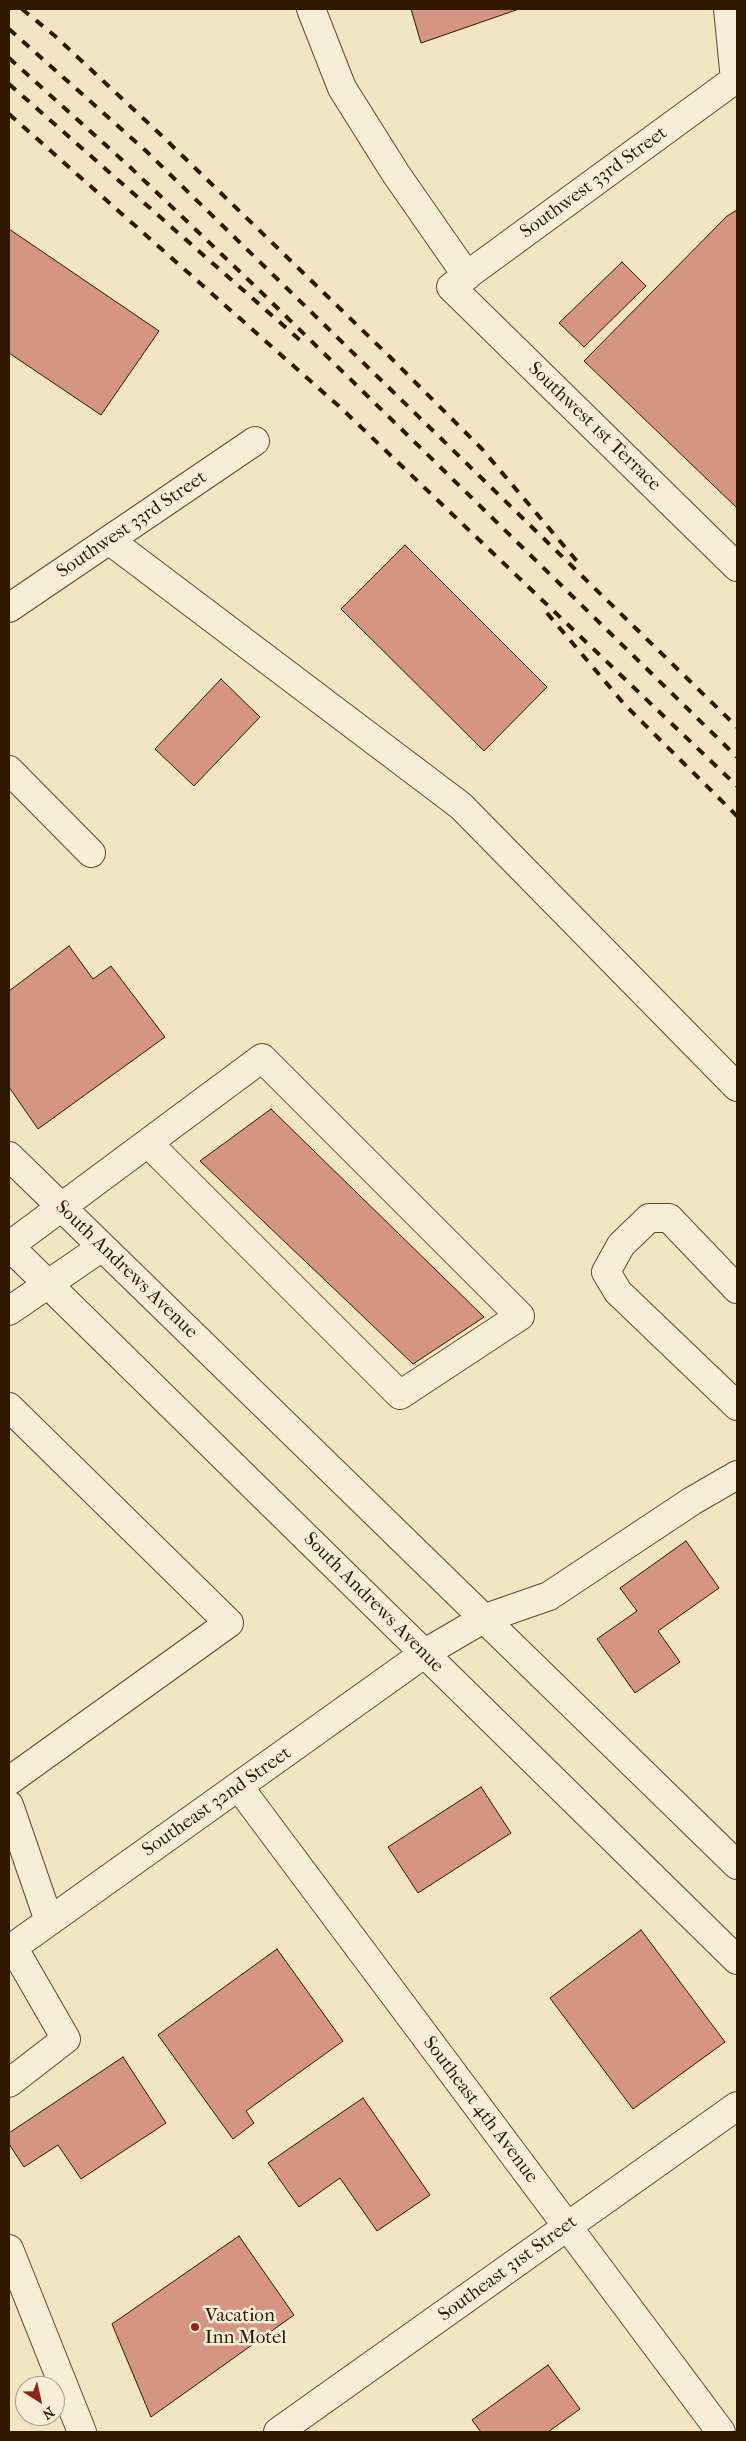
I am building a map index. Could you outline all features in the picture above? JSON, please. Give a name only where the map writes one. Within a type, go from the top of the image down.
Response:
[{"type":"street","name":"Southwest 1st Terrace","points":[[311,9],[342,88],[396,174],[459,282],[737,567]]},
{"type":"street","points":[[728,9],[737,79]]},
{"type":"street","name":"Southwest 33rd Street","points":[[459,282],[737,79]]},
{"type":"street","name":"Southwest 33rd Street","points":[[9,608],[255,441]]},
{"type":"street","points":[[109,540],[461,806],[737,1087]]},
{"type":"street","points":[[9,770],[90,853]]},
{"type":"street","points":[[9,1246],[262,1058],[520,1316],[400,1395],[148,1143]]},
{"type":"street","name":"South Andrews Avenue","points":[[9,1156],[737,1865]]},
{"type":"street","points":[[737,1289],[670,1218],[649,1218],[621,1245],[606,1272],[618,1292],[737,1406]]},
{"type":"street","name":"South Andrews Avenue","points":[[9,1246],[737,1960]]},
{"type":"street","points":[[9,1311],[102,1247]]},
{"type":"street","points":[[9,1407],[229,1623],[9,1781]]},
{"type":"street","name":"Southeast 32nd Street","points":[[11,1948],[424,1654],[483,1618],[549,1596],[692,1501],[737,1476]]},
{"type":"street","name":"Southeast 4th Avenue","points":[[239,1787],[721,2432]]},
{"type":"street","points":[[9,1805],[49,1922]]},
{"type":"street","points":[[9,2083],[66,2039],[11,1948]]},
{"type":"street","name":"Southeast 31st Street","points":[[278,2432],[737,2106]]},
{"type":"street","points":[[9,2249],[82,2432]]},
{"type":"building","points":[[411,9],[519,9],[421,43]]},
{"type":"building","points":[[737,210],[737,508],[584,361],[727,216]]},
{"type":"building","points":[[9,229],[159,331],[101,415],[9,353]]},
{"type":"building","points":[[622,262],[646,286],[584,347],[559,323]]},
{"type":"building","points":[[405,545],[547,687],[484,751],[341,609]]},
{"type":"building","points":[[221,679],[260,717],[194,786],[155,749]]},
{"type":"building","points":[[69,946],[93,979],[111,966],[165,1037],[38,1129],[9,1087],[9,991]]},
{"type":"building","points":[[271,1109],[484,1317],[413,1364],[200,1161]]},
{"type":"building","points":[[686,1541],[719,1588],[658,1631],[680,1662],[635,1693],[597,1639],[637,1611],[620,1588]]},
{"type":"building","points":[[481,1787],[511,1833],[418,1893],[388,1847]]},
{"type":"building","points":[[641,1930],[725,2042],[633,2109],[550,1998]]},
{"type":"building","points":[[277,1949],[343,2041],[246,2111],[254,2123],[233,2139],[158,2035]]},
{"type":"building","points":[[123,2057],[166,2123],[81,2179],[58,2145],[24,2167],[9,2144],[9,2133]]},
{"type":"building","points":[[363,2098],[430,2195],[377,2231],[340,2178],[299,2207],[268,2163]]},
{"type":"building","name":"Vacation Inn Motel","points":[[239,2236],[294,2315],[151,2417],[112,2324]]},
{"type":"building","points":[[548,2365],[580,2409],[548,2432],[481,2432],[472,2420]]},
{"type":"railway","points":[[22,9],[55,36],[161,135],[390,357],[482,449],[581,566]]},
{"type":"railway","points":[[9,29],[146,151],[737,727]]},
{"type":"railway","points":[[9,58],[130,167],[258,289],[737,757]]},
{"type":"railway","points":[[9,84],[301,341]]},
{"type":"railway","points":[[9,114],[341,408],[737,786]]},
{"type":"railway","points":[[547,613],[625,705],[737,816]]},
{"type":"place","name":"Vacation Inn Motel","points":[[195,2327]]}]
